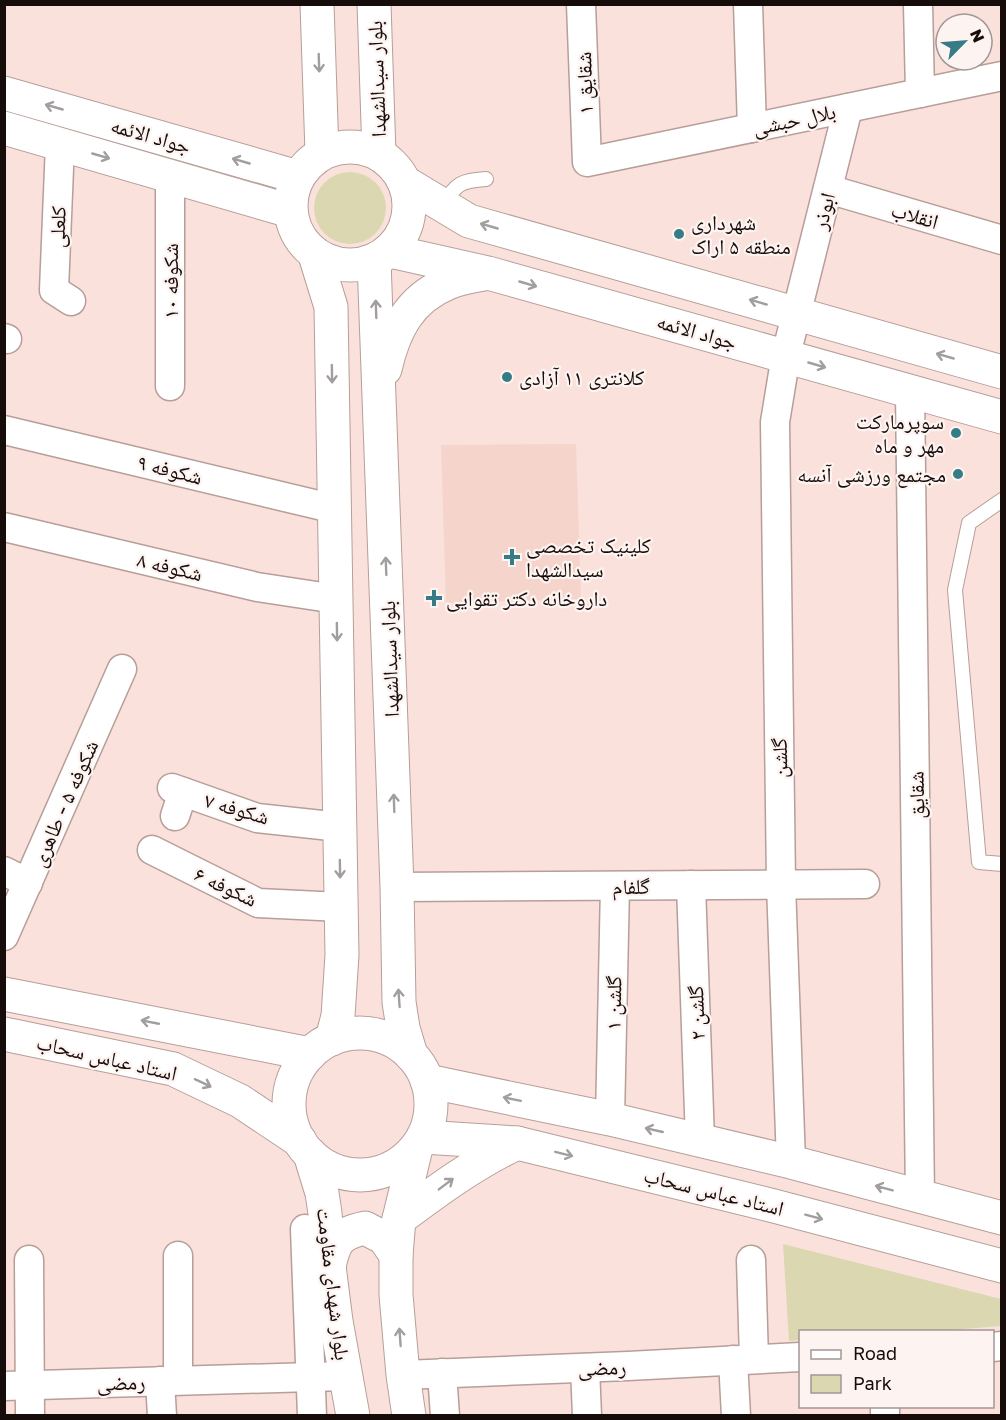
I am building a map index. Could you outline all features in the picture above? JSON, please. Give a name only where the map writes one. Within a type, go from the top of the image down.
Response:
[{"type":"main road","points":[[317,4],[322,153]]},
{"type":"main road","name":"بلوار سیدالشهدا","points":[[374,4],[379,154]]},
{"type":"main road","name":"جواد الائمه","points":[[4,93],[298,177]]},
{"type":"main road","name":"جواد الائمه","points":[[4,128],[290,211]]},
{"type":"main road","points":[[340,147],[360,147],[379,154],[394,165],[404,182],[409,200],[408,219],[402,236],[382,256],[359,265],[344,266],[328,262],[315,255],[303,242],[295,228],[290,211],[292,193],[298,177],[304,168],[322,153],[340,147]]},
{"type":"main road","name":"جواد الائمه","points":[[404,182],[469,221],[1002,372]]},
{"type":"main road","points":[[315,255],[331,308],[342,955],[338,1016],[321,1046],[294,1078],[289,1109],[293,1125],[305,1147],[323,1164],[339,1172],[356,1175],[372,1174],[389,1169],[404,1161],[419,1142]]},
{"type":"main road","name":"بلوار سیدالشهدا","points":[[382,256],[379,394],[398,887],[399,1002],[419,1068]]},
{"type":"main road","name":"جواد الائمه","points":[[382,256],[488,273],[1002,417]]},
{"type":"main road","points":[[379,394],[387,362],[404,316],[423,297],[449,282],[488,273]]},
{"type":"main road","name":"استاد عباس سحاب","points":[[4,994],[321,1046]]},
{"type":"main road","name":"استاد عباس سحاب","points":[[4,1034],[173,1069],[240,1101],[305,1147]]},
{"type":"main road","points":[[321,1046],[344,1035],[373,1034],[400,1045],[419,1068],[430,1091],[430,1113],[419,1142],[399,1219],[396,1255],[396,1295],[409,1416]]},
{"type":"main road","points":[[419,1068],[1002,1218]]},
{"type":"main road","name":"استاد عباس سحاب","points":[[419,1142],[517,1143],[774,1206],[1002,1266]]},
{"type":"main road","points":[[399,1219],[457,1176],[517,1143]]},
{"type":"main road","name":"بلوار شهدای مقاومت","points":[[305,1147],[322,1193],[329,1266],[353,1416]]},
{"type":"main road","points":[[329,1266],[333,1246],[348,1232],[365,1228],[384,1238],[396,1255]]},
{"type":"street","name":"شقایق ۱","points":[[581,4],[587,162]]},
{"type":"street","points":[[748,4],[752,128]]},
{"type":"street","points":[[918,4],[920,93]]},
{"type":"street","name":"بلال حبشی","points":[[587,162],[1002,76]]},
{"type":"street","name":"ابوذر","points":[[786,355],[848,108]]},
{"type":"street","name":"کلعلی","points":[[60,144],[54,290],[71,301]]},
{"type":"street","name":"شکوفه ۱۰","points":[[170,176],[170,386]]},
{"type":"street","name":"انقلاب","points":[[828,189],[1002,240]]},
{"type":"street","name":"گلشن","points":[[786,355],[775,422],[781,884],[791,1162]]},
{"type":"street","name":"شقایق","points":[[910,392],[920,1197]]},
{"type":"street","name":"شکوفه ۹","points":[[4,429],[335,509]]},
{"type":"street","name":"شکوفه ۸","points":[[4,526],[257,587],[336,599]]},
{"type":"street","name":"شکوفه ۵ - طاهری","points":[[4,936],[16,877],[122,669]]},
{"type":"street","name":"شکوفه ۷","points":[[177,798],[257,818],[340,827]]},
{"type":"street","name":"شکوفه ۶","points":[[152,850],[258,903],[341,906]]},
{"type":"street","name":"گلفام","points":[[398,887],[865,884]]},
{"type":"street","name":"گلشن ۲","points":[[691,885],[700,1141]]},
{"type":"street","name":"گلشن ۱","points":[[610,1119],[615,886]]},
{"type":"street","points":[[305,1229],[312,1416]]},
{"type":"street","points":[[162,1416],[169,1381],[177,1256]]},
{"type":"street","points":[[29,1260],[17,1385],[30,1416]]},
{"type":"street","points":[[736,1416],[744,1360],[751,1260]]},
{"type":"street","name":"رمضی","points":[[403,1375],[799,1357]]},
{"type":"street","points":[[585,1368],[587,1416]]},
{"type":"street","points":[[442,1374],[445,1416]]},
{"type":"street","name":"رمضی","points":[[17,1385],[345,1376]]},
{"type":"lane","points":[[443,205],[455,186],[473,180],[486,179]]},
{"type":"lane","points":[[1002,500],[969,523],[955,590],[979,862],[1002,864]]},
{"type":"shaded area","name":"کلینیک تخصصی سیدالشهدا","points":[[576,444],[581,599],[446,603],[441,445]]},
{"type":"green space","points":[[350,172],[370,178],[380,188],[386,208],[380,228],[370,238],[350,244],[330,238],[320,228],[314,208],[320,188],[330,178]]},
{"type":"green space","points":[[783,1244],[1001,1299],[1001,1326],[951,1330],[799,1330],[799,1340],[789,1341]]},
{"type":"place","name":"شهرداری منطقه ۵ اراک","points":[[679,234]]},
{"type":"place","name":"کلانتری ۱۱ آزادی","points":[[507,377]]},
{"type":"place","name":"سوپرمارکت مهر و ماه","points":[[956,433]]},
{"type":"place","name":"مجتمع ورزشی آنسه","points":[[958,474]]},
{"type":"place","name":"کلینیک تخصصی سیدالشهدا","points":[[512,557]]},
{"type":"place","name":"داروخانه دکتر تقوایی","points":[[434,598]]}]
